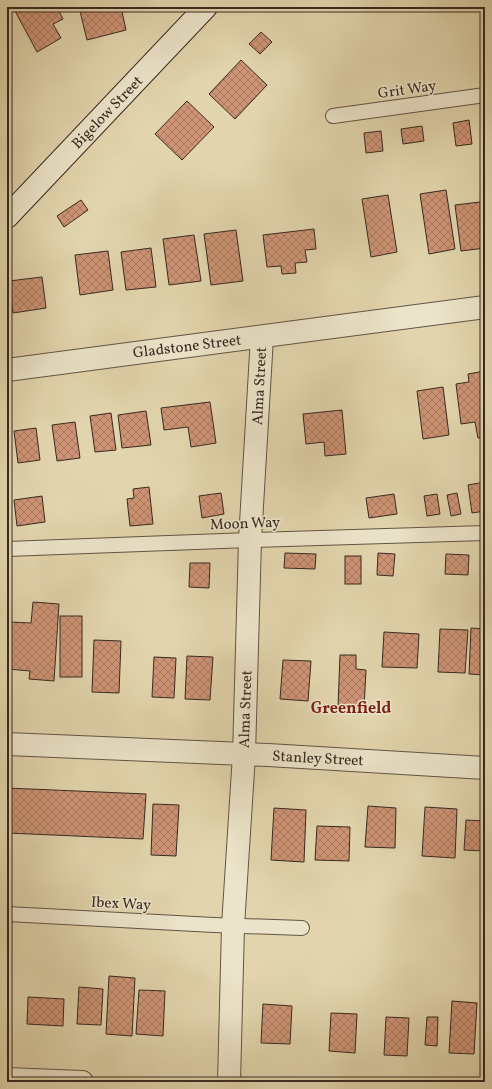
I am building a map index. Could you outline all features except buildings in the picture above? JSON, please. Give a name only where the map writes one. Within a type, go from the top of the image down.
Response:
[{"type":"street","name":"Bigelow Street","points":[[7,217],[206,7]]},
{"type":"street","name":"Gladstone Street","points":[[7,370],[485,307]]},
{"type":"street","name":"Alma Street","points":[[229,1082],[233,926],[244,755],[250,540],[262,337]]},
{"type":"street","name":"Stanley Street","points":[[7,744],[485,768]]},
{"type":"street","points":[[7,1079],[82,1082]]},
{"type":"lane","name":"Grit Way","points":[[333,116],[485,95]]},
{"type":"lane","name":"Moon Way","points":[[7,549],[485,533]]},
{"type":"lane","name":"Ibex Way","points":[[7,914],[233,926],[302,928]]},
{"type":"district","name":"Greenfield","points":[[351,707]]}]
